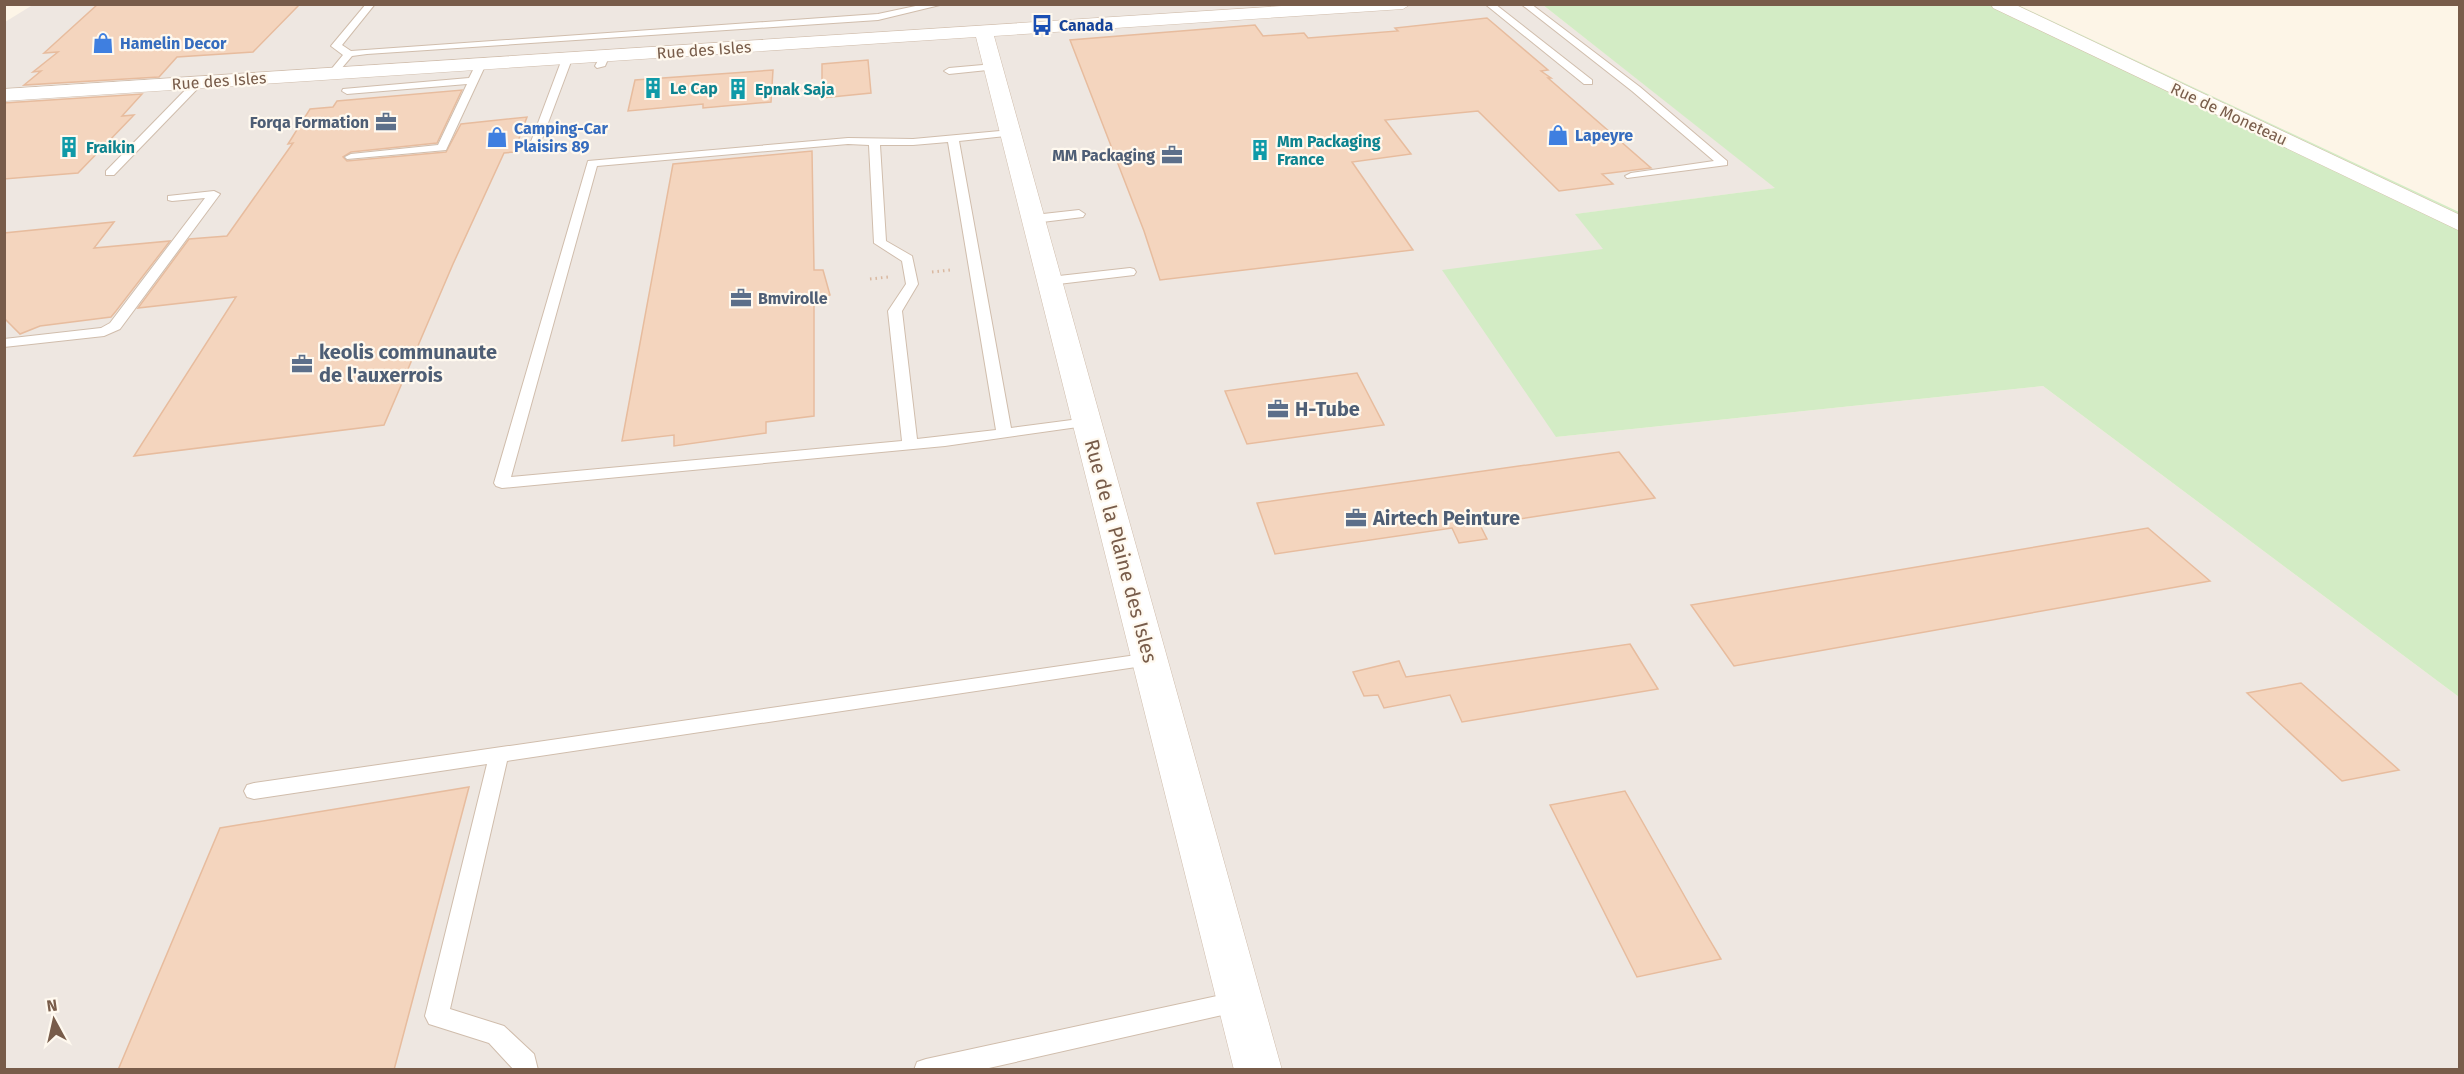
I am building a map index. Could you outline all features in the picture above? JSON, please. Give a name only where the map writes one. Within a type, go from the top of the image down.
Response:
[{"type":"street","name":"Rue des Isles","points":[[4,96],[332,74],[477,73],[567,59],[602,61],[984,32],[1403,4]]},
{"type":"street","name":"Rue de Moneteau","points":[[1999,4],[2460,224]]},
{"type":"street","name":"Rue de la Plaine des Isles","points":[[984,32],[1258,1070]]},
{"type":"lane","points":[[349,54],[336,46],[371,4]]},
{"type":"lane","points":[[332,74],[349,54],[367,51],[878,17],[940,4]]},
{"type":"lane","points":[[1489,4],[1588,81]]},
{"type":"lane","points":[[1525,4],[1636,89],[1723,163],[1631,176]]},
{"type":"lane","points":[[534,147],[567,59]]},
{"type":"lane","points":[[949,71],[993,67]]},
{"type":"lane","points":[[347,91],[477,73]]},
{"type":"lane","points":[[351,156],[442,148],[477,73]]},
{"type":"lane","points":[[110,173],[198,82]]},
{"type":"lane","points":[[1011,133],[953,138],[848,141],[592,163],[502,483],[910,444],[1087,422]]},
{"type":"lane","points":[[953,138],[1005,433]]},
{"type":"lane","points":[[874,141],[880,243],[908,259],[912,284],[895,311],[910,444]]},
{"type":"lane","points":[[4,343],[104,332],[115,326],[214,194],[172,198]]},
{"type":"lane","points":[[1034,219],[1079,214]]},
{"type":"lane","points":[[1050,281],[1130,272]]},
{"type":"lane","points":[[254,791],[1150,659]]},
{"type":"lane","points":[[499,754],[436,1016],[496,1035],[525,1062],[526,1070]]},
{"type":"lane","points":[[926,1070],[1240,1001]]},
{"type":"shaded area","points":[[5,4],[1543,5],[1776,188],[1576,214],[1604,249],[1556,437],[2043,386],[2459,697],[2459,1069],[5,1069],[5,22],[31,6]]},
{"type":"green space","points":[[1543,5],[2018,5],[2459,212],[2459,697],[2043,386],[1556,437],[1442,270],[1603,249],[1575,214],[1775,188]]},
{"type":"building","name":"Hamelin Decor","points":[[98,4],[300,4],[253,52],[177,57],[159,77],[24,85],[41,71],[33,72],[58,52],[44,53]]},
{"type":"building","name":"Mm Packaging France","points":[[1487,18],[1548,70],[1541,71],[1551,78],[1548,78],[1651,168],[1602,174],[1613,184],[1559,191],[1478,111],[1385,120],[1411,154],[1352,162],[1413,250],[1160,280],[1144,231],[1070,40],[1255,25],[1263,36],[1304,33],[1308,38],[1398,31],[1395,28]]},
{"type":"building","points":[[868,60],[871,93],[822,98],[822,64]]},
{"type":"building","points":[[773,70],[771,102],[703,108],[703,104],[628,111],[635,80]]},
{"type":"building","name":"keolis communaute de l'auxerrois","points":[[462,90],[437,143],[351,152],[343,157],[347,161],[446,152],[461,124],[527,117],[514,152],[504,153],[453,264],[384,425],[134,456],[236,297],[138,308],[189,239],[227,236],[293,143],[288,144],[310,109],[333,107],[337,101]]},
{"type":"building","points":[[142,94],[122,116],[134,115],[78,173],[4,179],[4,103]]},
{"type":"building","name":"Bmvirolle","points":[[812,151],[814,270],[823,270],[830,295],[825,296],[825,301],[814,302],[814,416],[766,422],[766,433],[674,446],[674,435],[622,441],[673,164]]},
{"type":"building","points":[[114,222],[94,248],[170,241],[111,317],[40,326],[20,334],[4,318],[4,233]]},
{"type":"building","points":[[1357,373],[1384,425],[1247,444],[1225,391]]},
{"type":"building","points":[[1619,452],[1655,498],[1480,525],[1487,539],[1459,543],[1452,528],[1275,554],[1257,503]]},
{"type":"building","points":[[2148,528],[2210,581],[1734,666],[1691,605]]},
{"type":"building","points":[[1630,644],[1658,689],[1462,722],[1450,695],[1384,708],[1378,695],[1364,696],[1353,672],[1399,661],[1406,677]]},
{"type":"building","points":[[2301,683],[2399,770],[2342,781],[2247,693]]},
{"type":"building","points":[[469,787],[394,1070],[118,1070],[220,828]]},
{"type":"building","points":[[1625,791],[1721,959],[1637,977],[1550,805]]},
{"type":"place","name":"Canada","points":[[1042,25]]},
{"type":"place","name":"Hamelin Decor","points":[[103,43]]},
{"type":"place","name":"Le Cap","points":[[653,88]]},
{"type":"place","name":"Epnak Saja","points":[[738,89]]},
{"type":"place","name":"Forqa Formation","points":[[386,122]]},
{"type":"place","name":"Lapeyre","points":[[1558,135]]},
{"type":"place","name":"Camping-Car Plaisirs 89","points":[[497,137]]},
{"type":"place","name":"Fraikin","points":[[69,147]]},
{"type":"place","name":"Mm Packaging France","points":[[1260,150]]},
{"type":"place","name":"MM Packaging","points":[[1172,155]]},
{"type":"place","name":"Bmvirolle","points":[[741,298]]},
{"type":"place","name":"keolis communaute de l'auxerrois","points":[[302,364]]},
{"type":"place","name":"H-Tube","points":[[1278,409]]},
{"type":"place","name":"Airtech Peinture","points":[[1356,518]]}]
